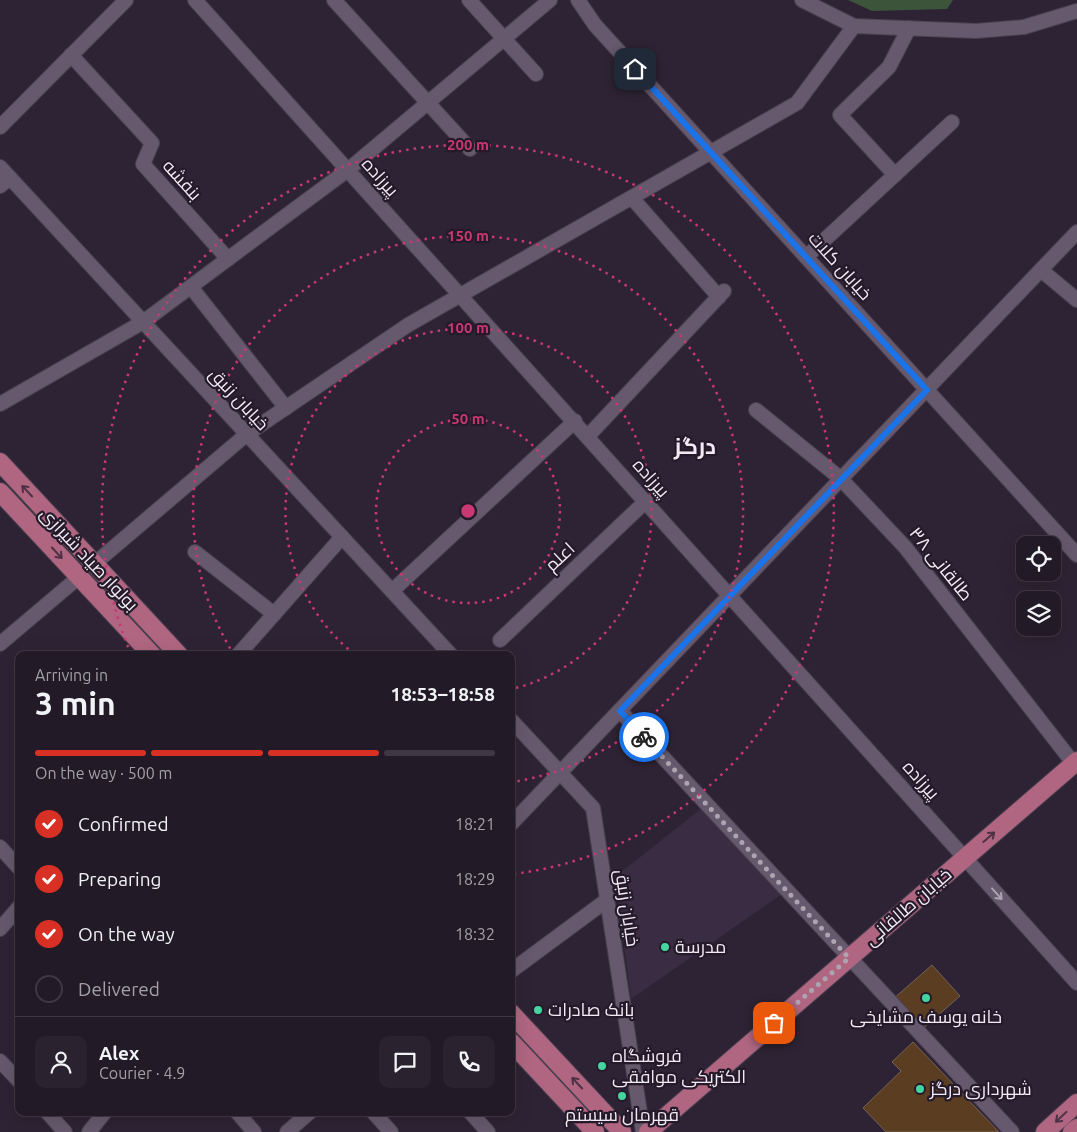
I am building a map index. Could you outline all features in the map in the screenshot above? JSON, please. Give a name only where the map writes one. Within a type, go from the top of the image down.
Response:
[{"type":"main road","name":"بولوار صیاد شیرازی","points":[[0,462],[175,651]]},
{"type":"main road","name":"بولوار صیاد شیرازی","points":[[0,492],[148,651]]},
{"type":"main road","points":[[79,577],[94,564]]},
{"type":"main road","name":"خیابان طالقانی","points":[[648,1132],[1075,762]]},
{"type":"main road","points":[[515,1017],[622,1132]]},
{"type":"main road","points":[[515,1046],[595,1132]]},
{"type":"main road","points":[[1045,1132],[1077,1103]]},
{"type":"main road","points":[[1072,1132],[1077,1128]]},
{"type":"street","points":[[0,127],[126,0]]},
{"type":"street","name":"پیرزاده","points":[[195,0],[462,295],[1077,983]]},
{"type":"street","points":[[334,0],[470,149]]},
{"type":"street","points":[[469,0],[536,74]]},
{"type":"street","points":[[0,404],[143,322],[191,287],[349,170],[427,102],[550,0]]},
{"type":"street","name":"خیابان کلات","points":[[578,0],[595,25],[1077,555]]},
{"type":"street","points":[[802,0],[854,26],[976,31],[1024,27],[1076,12]]},
{"type":"street","points":[[94,564],[247,434],[408,325],[797,103],[854,26]]},
{"type":"street","points":[[895,175],[840,115],[889,67],[909,28]]},
{"type":"street","name":"بنفشه","points":[[71,56],[152,144],[143,164],[228,259]]},
{"type":"street","points":[[806,257],[952,122]]},
{"type":"street","name":"خیابان زنبق","points":[[0,168],[5,182],[143,322],[447,651]]},
{"type":"street","points":[[588,436],[722,294],[632,198]]},
{"type":"street","points":[[515,820],[1077,232]]},
{"type":"street","points":[[1041,270],[1077,300]]},
{"type":"street","points":[[191,287],[286,408]]},
{"type":"street","name":"طالقانی ۳۸","points":[[756,410],[840,478],[905,547],[1075,762]]},
{"type":"street","points":[[392,591],[575,421]]},
{"type":"street","name":"اعلم","points":[[500,640],[646,501]]},
{"type":"street","points":[[242,651],[342,537]]},
{"type":"street","points":[[195,552],[274,614]]},
{"type":"street","points":[[0,644],[79,577]]},
{"type":"street","points":[[620,711],[1012,1132]]},
{"type":"street","name":"خیابان زنبق","points":[[515,724],[593,808],[643,1132]]},
{"type":"street","points":[[0,847],[15,864]]},
{"type":"street","points":[[515,968],[607,900]]},
{"type":"street","points":[[0,928],[15,911]]},
{"type":"street","points":[[0,1061],[15,1077]]},
{"type":"street","points":[[51,1116],[65,1132]]},
{"type":"street","points":[[89,1132],[102,1116]]},
{"type":"street","points":[[240,1116],[254,1132]]},
{"type":"street","points":[[287,1132],[305,1116]]},
{"type":"street","points":[[377,1116],[391,1132]]},
{"type":"street","points":[[474,1116],[488,1132]]},
{"type":"shaded area","name":"مدرسة","points":[[702,808],[782,894],[631,999],[615,877]]},
{"type":"green space","points":[[848,0],[953,0],[947,9],[872,11]]},
{"type":"building","name":"خانه یوسف مشایخی","points":[[932,965],[960,996],[920,1031],[892,1000]]},
{"type":"building","name":"شهرداری درگز","points":[[913,1042],[999,1132],[886,1132],[863,1108],[901,1071],[892,1062]]},
{"type":"way so far","points":[[644,737],[849,958],[774,1023]]},
{"type":"place","name":"مدرسة","points":[[665,947]]},
{"type":"place","name":"خانه یوسف مشایخی","points":[[926,998]]},
{"type":"place","name":"بانک صادرات","points":[[538,1010]]},
{"type":"place","name":"فروشگاه الکتریکی موافقی","points":[[602,1066]]},
{"type":"place","name":"شهرداری درگز","points":[[920,1089]]},
{"type":"place","name":"قهرمان سیستم","points":[[622,1096]]},
{"type":"district","name":"درگز","points":[[695,446]]},
{"type":"route","points":[[635,69],[927,390],[840,478],[731,596],[620,711],[644,737]]}]
